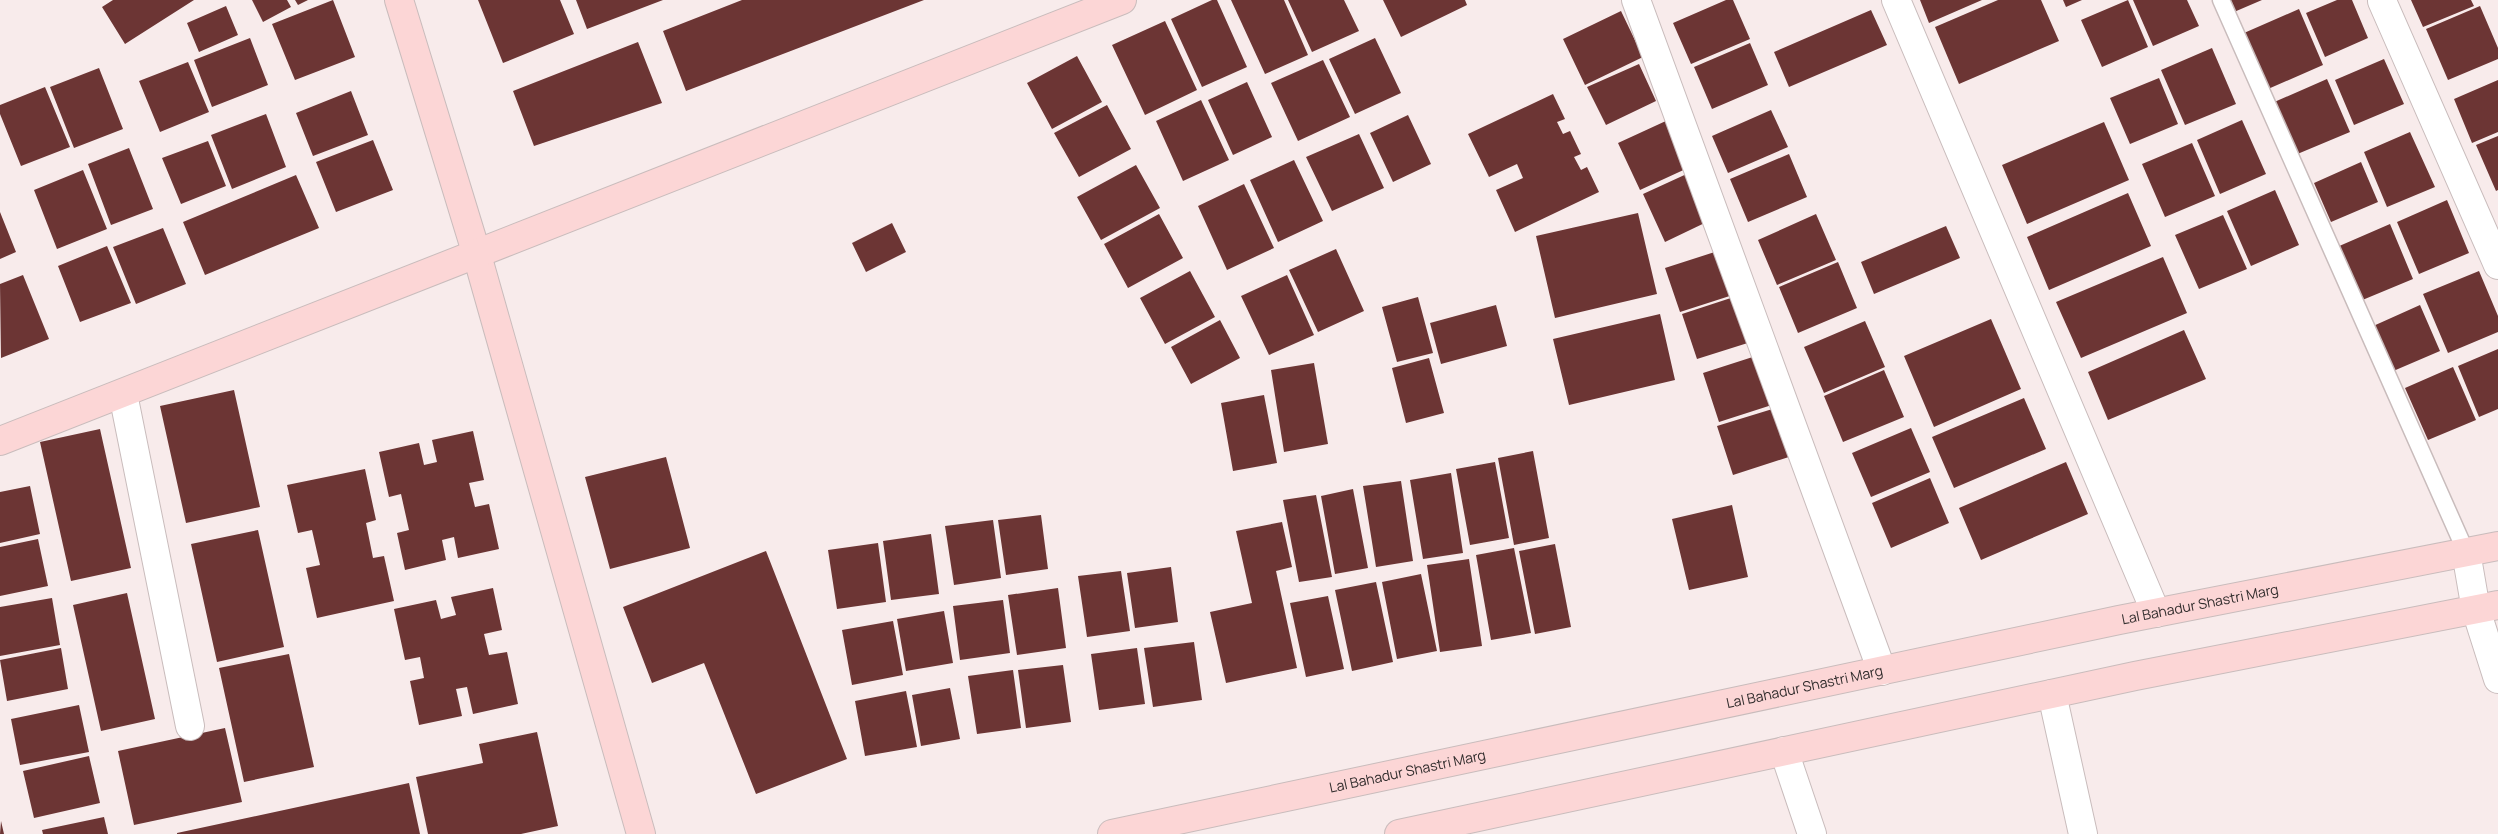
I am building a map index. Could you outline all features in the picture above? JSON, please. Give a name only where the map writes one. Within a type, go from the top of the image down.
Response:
[{"type":"main road","points":[[399,0],[477,255],[641,834]]},
{"type":"main road","points":[[0,442],[1122,0]]},
{"type":"main road","name":"Lal Bahadur Shastri Marg","points":[[1112,834],[2156,613],[2498,546]]},
{"type":"main road","points":[[1399,834],[2052,694],[2487,608]]},
{"type":"street","points":[[1636,0],[1882,671]]},
{"type":"street","points":[[1896,0],[2156,613]]},
{"type":"street","points":[[2382,1],[2498,265]]},
{"type":"street","points":[[123,394],[190,726]]},
{"type":"street","points":[[2466,552],[2487,608],[2498,679]]},
{"type":"street","points":[[2052,694],[2084,834]]},
{"type":"street","points":[[1784,751],[1812,834]]},
{"type":"lane","points":[[2221,0],[2466,552]]},
{"type":"building","points":[[113,0],[194,0],[125,44],[102,7]]},
{"type":"building","points":[[252,0],[287,0],[291,7],[263,22]]},
{"type":"building","points":[[295,0],[308,0],[298,5]]},
{"type":"building","points":[[333,0],[355,57],[295,80],[272,24]]},
{"type":"building","points":[[478,0],[560,0],[574,34],[503,63]]},
{"type":"building","points":[[576,0],[663,0],[587,29]]},
{"type":"building","points":[[742,0],[924,0],[686,91],[663,31]]},
{"type":"building","points":[[1212,0],[1217,0],[1247,67],[1202,87],[1171,19]]},
{"type":"building","points":[[1231,0],[1284,0],[1308,55],[1265,74]]},
{"type":"building","points":[[1288,0],[1344,0],[1359,31],[1312,52]]},
{"type":"building","points":[[1383,0],[1465,0],[1467,5],[1401,37]]},
{"type":"building","points":[[1726,0],[1733,0],[1750,39],[1691,64],[1673,23]]},
{"type":"building","points":[[1920,0],[1982,0],[1929,23]]},
{"type":"building","points":[[1998,0],[2041,0],[2059,41],[1959,84],[1935,27]]},
{"type":"building","points":[[2063,0],[2082,0],[2066,7]]},
{"type":"building","points":[[2128,0],[2148,47],[2102,67],[2081,20]]},
{"type":"building","points":[[2133,0],[2187,0],[2199,26],[2153,46]]},
{"type":"building","points":[[2229,0],[2262,0],[2234,12]]},
{"type":"building","points":[[2337,0],[2352,0],[2368,38],[2325,57],[2306,13]]},
{"type":"building","points":[[2411,0],[2471,0],[2474,6],[2423,27]]},
{"type":"building","points":[[226,6],[238,35],[199,52],[187,23]]},
{"type":"building","points":[[2480,6],[2498,48],[2498,59],[2448,80],[2426,29]]},
{"type":"building","points":[[2299,9],[2323,65],[2268,89],[2244,33]]},
{"type":"building","points":[[1871,10],[1887,45],[1789,87],[1774,52]]},
{"type":"building","points":[[1621,11],[1643,57],[1585,85],[1563,39]]},
{"type":"building","points":[[1165,21],[1197,90],[1145,115],[1112,45]]},
{"type":"building","points":[[250,38],[268,85],[212,107],[194,60]]},
{"type":"building","points":[[1375,38],[1401,93],[1355,114],[1329,59]]},
{"type":"building","points":[[638,42],[662,103],[534,146],[513,91]]},
{"type":"building","points":[[1750,43],[1768,85],[1712,109],[1694,67]]},
{"type":"building","points":[[2212,48],[2236,104],[2185,125],[2161,70]]},
{"type":"building","points":[[1077,56],[1102,102],[1052,129],[1027,83]]},
{"type":"building","points":[[2384,59],[2404,104],[2354,125],[2335,80]]},
{"type":"building","points":[[1323,60],[1350,117],[1298,141],[1271,83]]},
{"type":"building","points":[[188,62],[209,112],[160,132],[139,81]]},
{"type":"building","points":[[1639,64],[1656,101],[1606,125],[1587,87]]},
{"type":"building","points":[[99,68],[123,129],[74,148],[50,87]]},
{"type":"building","points":[[2159,78],[2178,124],[2130,144],[2110,98]]},
{"type":"building","points":[[2327,79],[2350,132],[2295,155],[2272,103]]},
{"type":"building","points":[[2498,80],[2498,132],[2472,143],[2454,99]]},
{"type":"building","points":[[1247,82],[1272,137],[1233,155],[1208,100]]},
{"type":"building","points":[[45,87],[70,147],[21,166],[0,114],[0,105]]},
{"type":"building","points":[[351,91],[368,135],[313,156],[296,113]]},
{"type":"building","points":[[1553,94],[1565,119],[1557,122],[1563,134],[1570,131],[1581,154],[1574,157],[1581,170],[1587,167],[1599,192],[1515,232],[1496,190],[1523,178],[1517,164],[1489,177],[1468,134]]},
{"type":"building","points":[[1201,100],[1229,160],[1183,181],[1156,121]]},
{"type":"building","points":[[1107,105],[1131,149],[1079,177],[1054,133]]},
{"type":"building","points":[[1771,110],[1788,147],[1728,173],[1712,136]]},
{"type":"building","points":[[266,114],[286,167],[232,189],[211,135]]},
{"type":"building","points":[[1408,115],[1431,164],[1393,182],[1370,133]]},
{"type":"building","points":[[1668,120],[1690,167],[1640,190],[1618,143]]},
{"type":"building","points":[[2242,120],[2266,174],[2220,194],[2197,140]]},
{"type":"building","points":[[2104,122],[2129,180],[2027,224],[2002,165]]},
{"type":"building","points":[[2410,132],[2435,187],[2387,207],[2364,152]]},
{"type":"building","points":[[1359,134],[1384,188],[1332,211],[1306,157]]},
{"type":"building","points":[[2498,136],[2498,190],[2496,191],[2476,145]]},
{"type":"building","points":[[373,140],[393,190],[336,212],[316,162]]},
{"type":"building","points":[[208,141],[226,186],[181,204],[162,158]]},
{"type":"building","points":[[2192,143],[2215,196],[2165,217],[2142,164]]},
{"type":"building","points":[[129,148],[153,209],[111,225],[88,164]]},
{"type":"building","points":[[1789,154],[1807,197],[1748,222],[1730,179]]},
{"type":"building","points":[[1294,160],[1323,221],[1278,242],[1250,180]]},
{"type":"building","points":[[2361,162],[2378,202],[2331,222],[2314,183]]},
{"type":"building","points":[[1136,165],[1160,208],[1101,240],[1077,197]]},
{"type":"building","points":[[83,170],[107,229],[57,249],[34,190]]},
{"type":"building","points":[[1691,172],[1713,219],[1665,242],[1643,194]]},
{"type":"building","points":[[296,175],[319,228],[205,275],[183,222]]},
{"type":"building","points":[[1244,184],[1274,248],[1227,270],[1198,206]]},
{"type":"building","points":[[2275,190],[2299,245],[2251,266],[2227,211]]},
{"type":"building","points":[[2128,193],[2151,246],[2049,290],[2027,237]]},
{"type":"building","points":[[2447,200],[2469,253],[2419,274],[2397,222]]},
{"type":"building","points":[[0,212],[16,252],[0,259]]},
{"type":"building","points":[[1638,213],[1657,294],[1555,318],[1536,236]]},
{"type":"building","points":[[1159,214],[1183,258],[1128,288],[1104,244]]},
{"type":"building","points":[[1816,214],[1836,260],[1777,285],[1758,240]]},
{"type":"building","points":[[2223,215],[2247,269],[2199,289],[2175,235]]},
{"type":"building","points":[[892,223],[906,252],[866,272],[852,243]]},
{"type":"building","points":[[2390,224],[2413,279],[2360,301],[2337,247]]},
{"type":"building","points":[[1946,226],[1960,258],[1874,294],[1861,262]]},
{"type":"building","points":[[163,228],[186,284],[136,304],[113,247]]},
{"type":"building","points":[[107,246],[131,303],[80,322],[58,266]]},
{"type":"building","points":[[1336,249],[1364,311],[1318,332],[1289,270]]},
{"type":"building","points":[[1724,249],[1739,293],[1680,312],[1665,268]]},
{"type":"building","points":[[2163,257],[2187,313],[2081,358],[2056,302]]},
{"type":"building","points":[[1838,262],[1857,308],[1798,333],[1779,287]]},
{"type":"building","points":[[1190,271],[1215,317],[1165,344],[1140,298]]},
{"type":"building","points":[[2479,271],[2498,316],[2498,332],[2448,353],[2423,294]]},
{"type":"building","points":[[23,275],[49,339],[1,358],[0,284]]},
{"type":"building","points":[[1287,275],[1314,335],[1269,355],[1241,296]]},
{"type":"building","points":[[1740,295],[1754,341],[1697,359],[1682,314]]},
{"type":"building","points":[[1418,297],[1433,353],[1397,362],[1382,307]]},
{"type":"building","points":[[1496,305],[1507,346],[1441,364],[1430,323]]},
{"type":"building","points":[[2420,305],[2440,351],[2391,372],[2371,327]]},
{"type":"building","points":[[1660,314],[1675,380],[1569,405],[1553,339]]},
{"type":"building","points":[[1991,319],[2021,389],[1934,427],[1904,356]]},
{"type":"building","points":[[1220,320],[1240,358],[1191,384],[1171,347]]},
{"type":"building","points":[[1865,321],[1885,367],[1824,393],[1804,347]]},
{"type":"building","points":[[2184,330],[2206,379],[2108,420],[2088,372]]},
{"type":"building","points":[[2498,349],[2498,409],[2479,417],[2458,366]]},
{"type":"building","points":[[1762,354],[1778,403],[1719,422],[1703,373]]},
{"type":"building","points":[[1429,358],[1444,413],[1406,423],[1392,368]]},
{"type":"building","points":[[1314,363],[1328,444],[1284,452],[1271,370]]},
{"type":"building","points":[[2453,367],[2476,420],[2428,440],[2405,388]]},
{"type":"building","points":[[1884,370],[1904,417],[1843,442],[1824,396]]},
{"type":"building","points":[[234,390],[260,507],[186,523],[160,406]]},
{"type":"building","points":[[1264,395],[1277,463],[1233,471],[1221,403]]},
{"type":"building","points":[[2024,398],[2046,449],[1954,488],[1932,437]]},
{"type":"building","points":[[1779,407],[1795,455],[1733,475],[1717,426]]},
{"type":"building","points":[[1911,428],[1930,472],[1871,497],[1852,453]]},
{"type":"building","points":[[100,429],[131,568],[71,581],[40,442]]},
{"type":"building","points":[[473,431],[484,480],[469,483],[475,507],[489,504],[499,549],[458,558],[454,537],[442,540],[446,560],[405,570],[397,533],[409,530],[401,494],[389,497],[379,452],[419,443],[424,465],[437,462],[432,440]]},
{"type":"building","points":[[1533,451],[1549,538],[1514,545],[1498,458]]},
{"type":"building","points":[[666,457],[690,548],[610,569],[585,477]]},
{"type":"building","points":[[1495,462],[1509,538],[1470,545],[1456,469]]},
{"type":"building","points":[[2066,462],[2088,514],[1981,560],[1959,508]]},
{"type":"building","points":[[365,469],[376,520],[366,523],[373,558],[384,556],[394,601],[317,618],[306,568],[320,565],[312,530],[298,533],[287,485]]},
{"type":"building","points":[[1451,473],[1463,553],[1423,559],[1410,480]]},
{"type":"building","points":[[1930,478],[1949,523],[1891,548],[1872,503]]},
{"type":"building","points":[[1401,481],[1413,561],[1376,567],[1363,486]]},
{"type":"building","points":[[30,486],[40,534],[0,543],[0,492]]},
{"type":"building","points":[[1353,489],[1368,568],[1335,574],[1321,496]]},
{"type":"building","points":[[1316,495],[1332,577],[1299,582],[1283,500]]},
{"type":"building","points":[[1732,505],[1748,577],[1689,590],[1672,519]]},
{"type":"building","points":[[1041,515],[1048,569],[1006,575],[998,520]]},
{"type":"building","points":[[993,520],[1001,578],[954,585],[945,526]]},
{"type":"building","points":[[1282,522],[1292,567],[1276,571],[1297,668],[1226,683],[1210,612],[1252,603],[1236,531]]},
{"type":"building","points":[[258,530],[284,647],[217,662],[191,544]]},
{"type":"building","points":[[931,534],[939,594],[891,600],[883,541]]},
{"type":"building","points":[[38,539],[48,586],[0,596],[0,547]]},
{"type":"building","points":[[878,543],[886,602],[837,609],[828,550]]},
{"type":"building","points":[[1555,544],[1571,627],[1535,634],[1519,551]]},
{"type":"building","points":[[1514,548],[1531,633],[1491,640],[1476,555]]},
{"type":"building","points":[[766,551],[847,759],[756,794],[704,663],[652,683],[623,607]]},
{"type":"building","points":[[1469,559],[1482,646],[1440,652],[1427,565]]},
{"type":"building","points":[[1171,567],[1178,622],[1135,628],[1127,573]]},
{"type":"building","points":[[1121,571],[1130,631],[1087,637],[1078,576]]},
{"type":"building","points":[[1421,574],[1437,651],[1397,659],[1382,582]]},
{"type":"building","points":[[1376,582],[1393,662],[1352,671],[1335,590]]},
{"type":"building","points":[[493,588],[502,630],[484,634],[489,655],[507,652],[518,704],[473,714],[467,687],[456,689],[462,716],[419,725],[410,681],[424,678],[420,657],[405,660],[394,609],[436,600],[441,619],[456,615],[451,597]]},
{"type":"building","points":[[1058,588],[1066,648],[1017,655],[1008,595]]},
{"type":"building","points":[[127,593],[155,719],[101,731],[73,605]]},
{"type":"building","points":[[1328,596],[1344,669],[1306,677],[1290,603]]},
{"type":"building","points":[[52,598],[60,645],[0,656],[0,607]]},
{"type":"building","points":[[1003,600],[1010,653],[960,660],[953,606]]},
{"type":"building","points":[[944,611],[953,663],[906,671],[897,619]]},
{"type":"building","points":[[893,621],[903,675],[852,685],[842,630]]},
{"type":"building","points":[[1194,642],[1202,700],[1153,707],[1144,648]]},
{"type":"building","points":[[61,648],[68,689],[7,701],[0,660]]},
{"type":"building","points":[[1137,648],[1145,704],[1099,710],[1091,654]]},
{"type":"building","points":[[289,654],[314,767],[244,782],[219,668]]},
{"type":"building","points":[[1063,665],[1071,722],[1026,728],[1018,670]]},
{"type":"building","points":[[1013,670],[1021,728],[977,734],[968,676]]},
{"type":"building","points":[[950,688],[960,739],[921,746],[912,695]]},
{"type":"building","points":[[906,691],[917,747],[865,756],[855,701]]},
{"type":"building","points":[[79,705],[89,752],[20,765],[11,719]]},
{"type":"building","points":[[225,728],[242,802],[134,825],[118,751]]},
{"type":"building","points":[[537,732],[558,826],[521,834],[428,834],[416,777],[483,763],[479,744]]},
{"type":"building","points":[[89,756],[100,803],[34,818],[23,771]]},
{"type":"building","points":[[409,783],[420,834],[177,834],[177,833]]},
{"type":"building","points":[[104,817],[108,834],[43,834],[42,830]]},
{"type":"building","points":[[1,821],[4,834],[0,834]]}]
